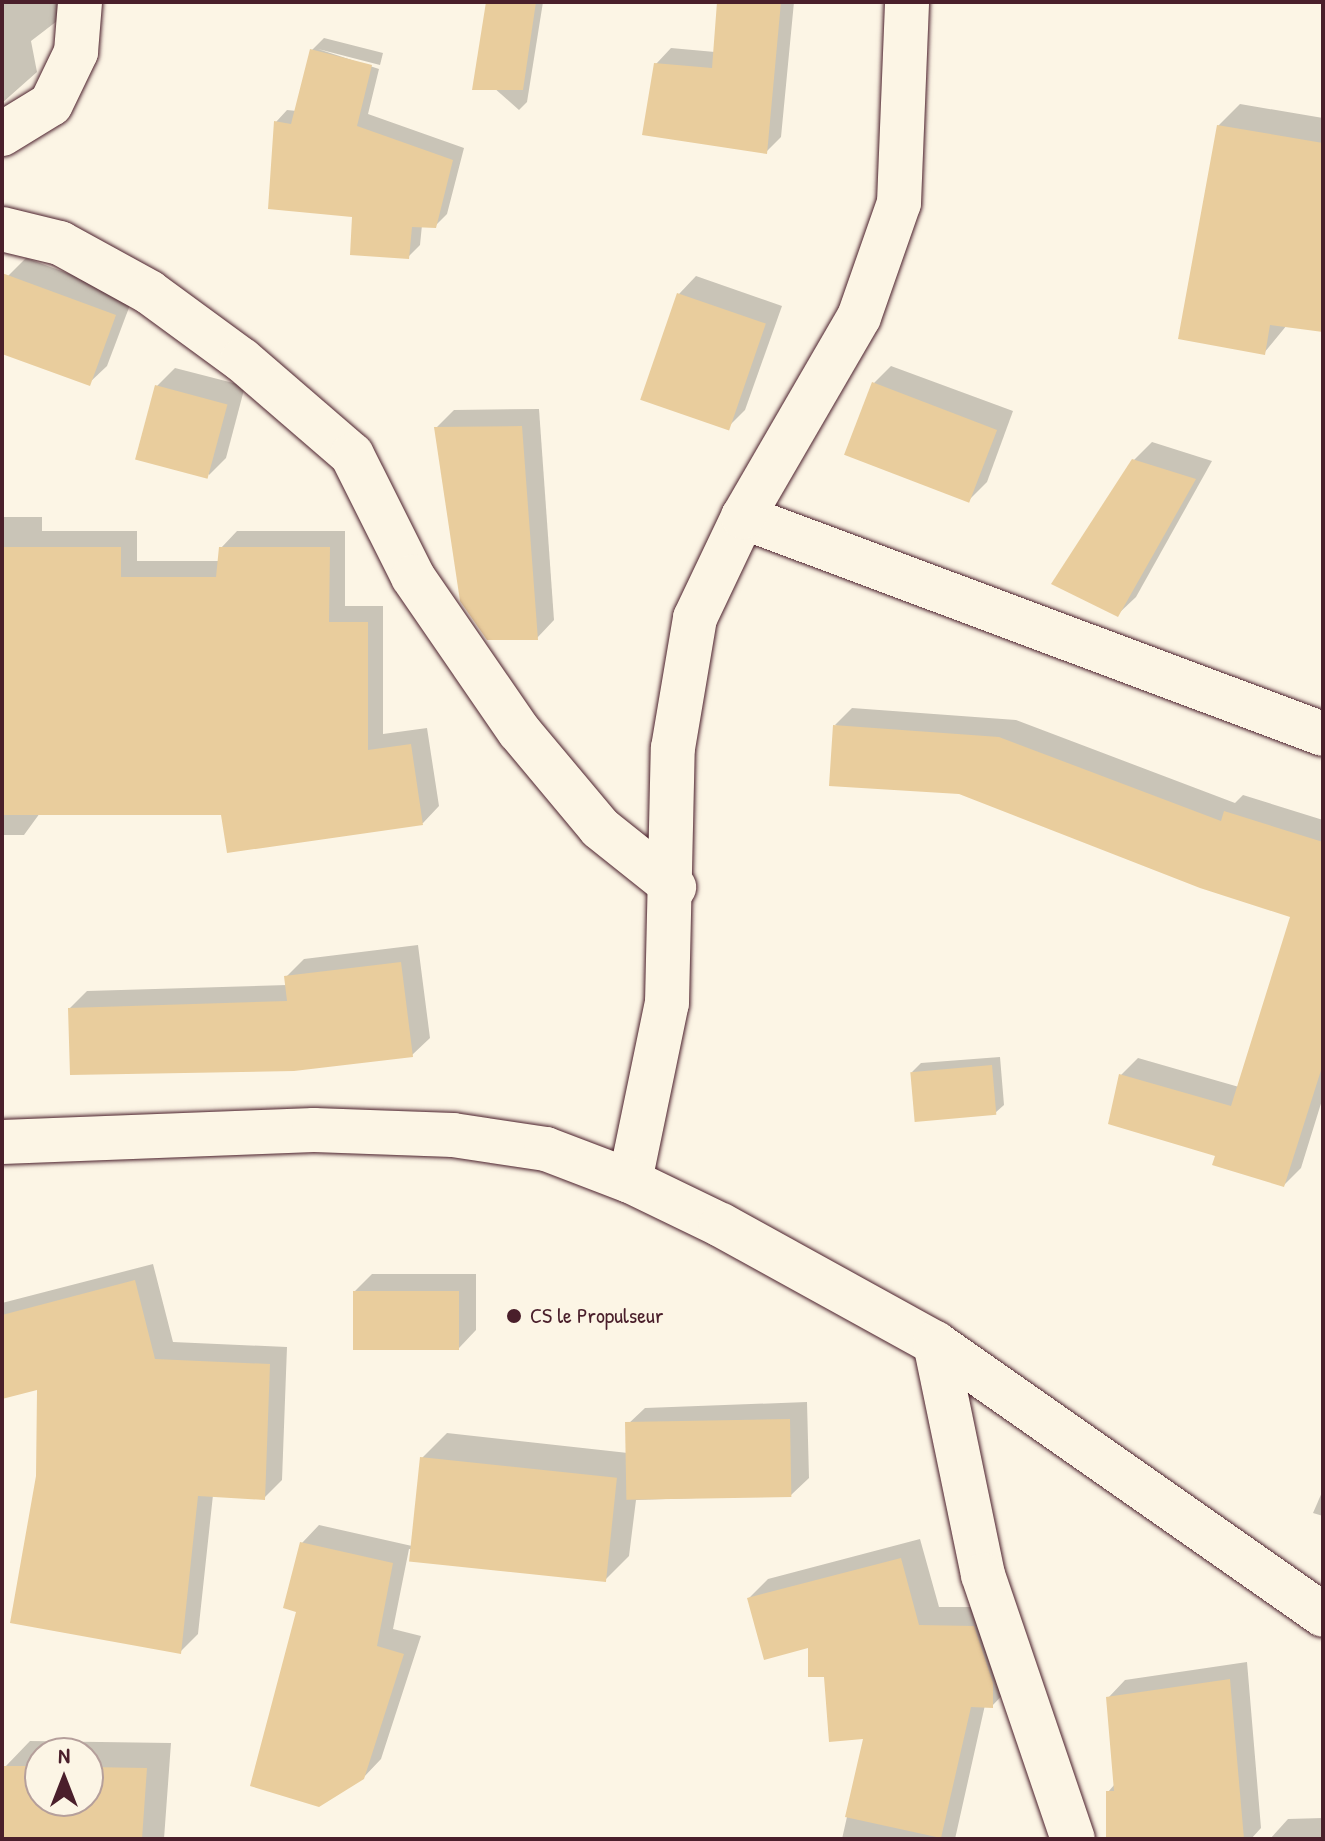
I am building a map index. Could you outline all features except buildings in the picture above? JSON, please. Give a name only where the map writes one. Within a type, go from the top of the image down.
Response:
[{"type":"street","points":[[2,134],[51,104],[76,52],[80,2]]},
{"type":"street","points":[[630,1181],[667,1003],[674,887],[673,748],[695,618],[743,517],[859,317],[899,203],[907,2]]},
{"type":"street","points":[[2,229],[60,243],[149,292],[242,360],[352,455],[413,577],[519,731],[600,828],[674,887]]},
{"type":"street","points":[[743,517],[1323,734]]},
{"type":"street","points":[[2,1142],[314,1130],[453,1135],[546,1149],[630,1181],[935,1343],[1323,1615]]},
{"type":"street","points":[[935,1343],[983,1575],[1073,1839]]},
{"type":"place","name":"CS le Propulseur","points":[[514,1316]]}]
